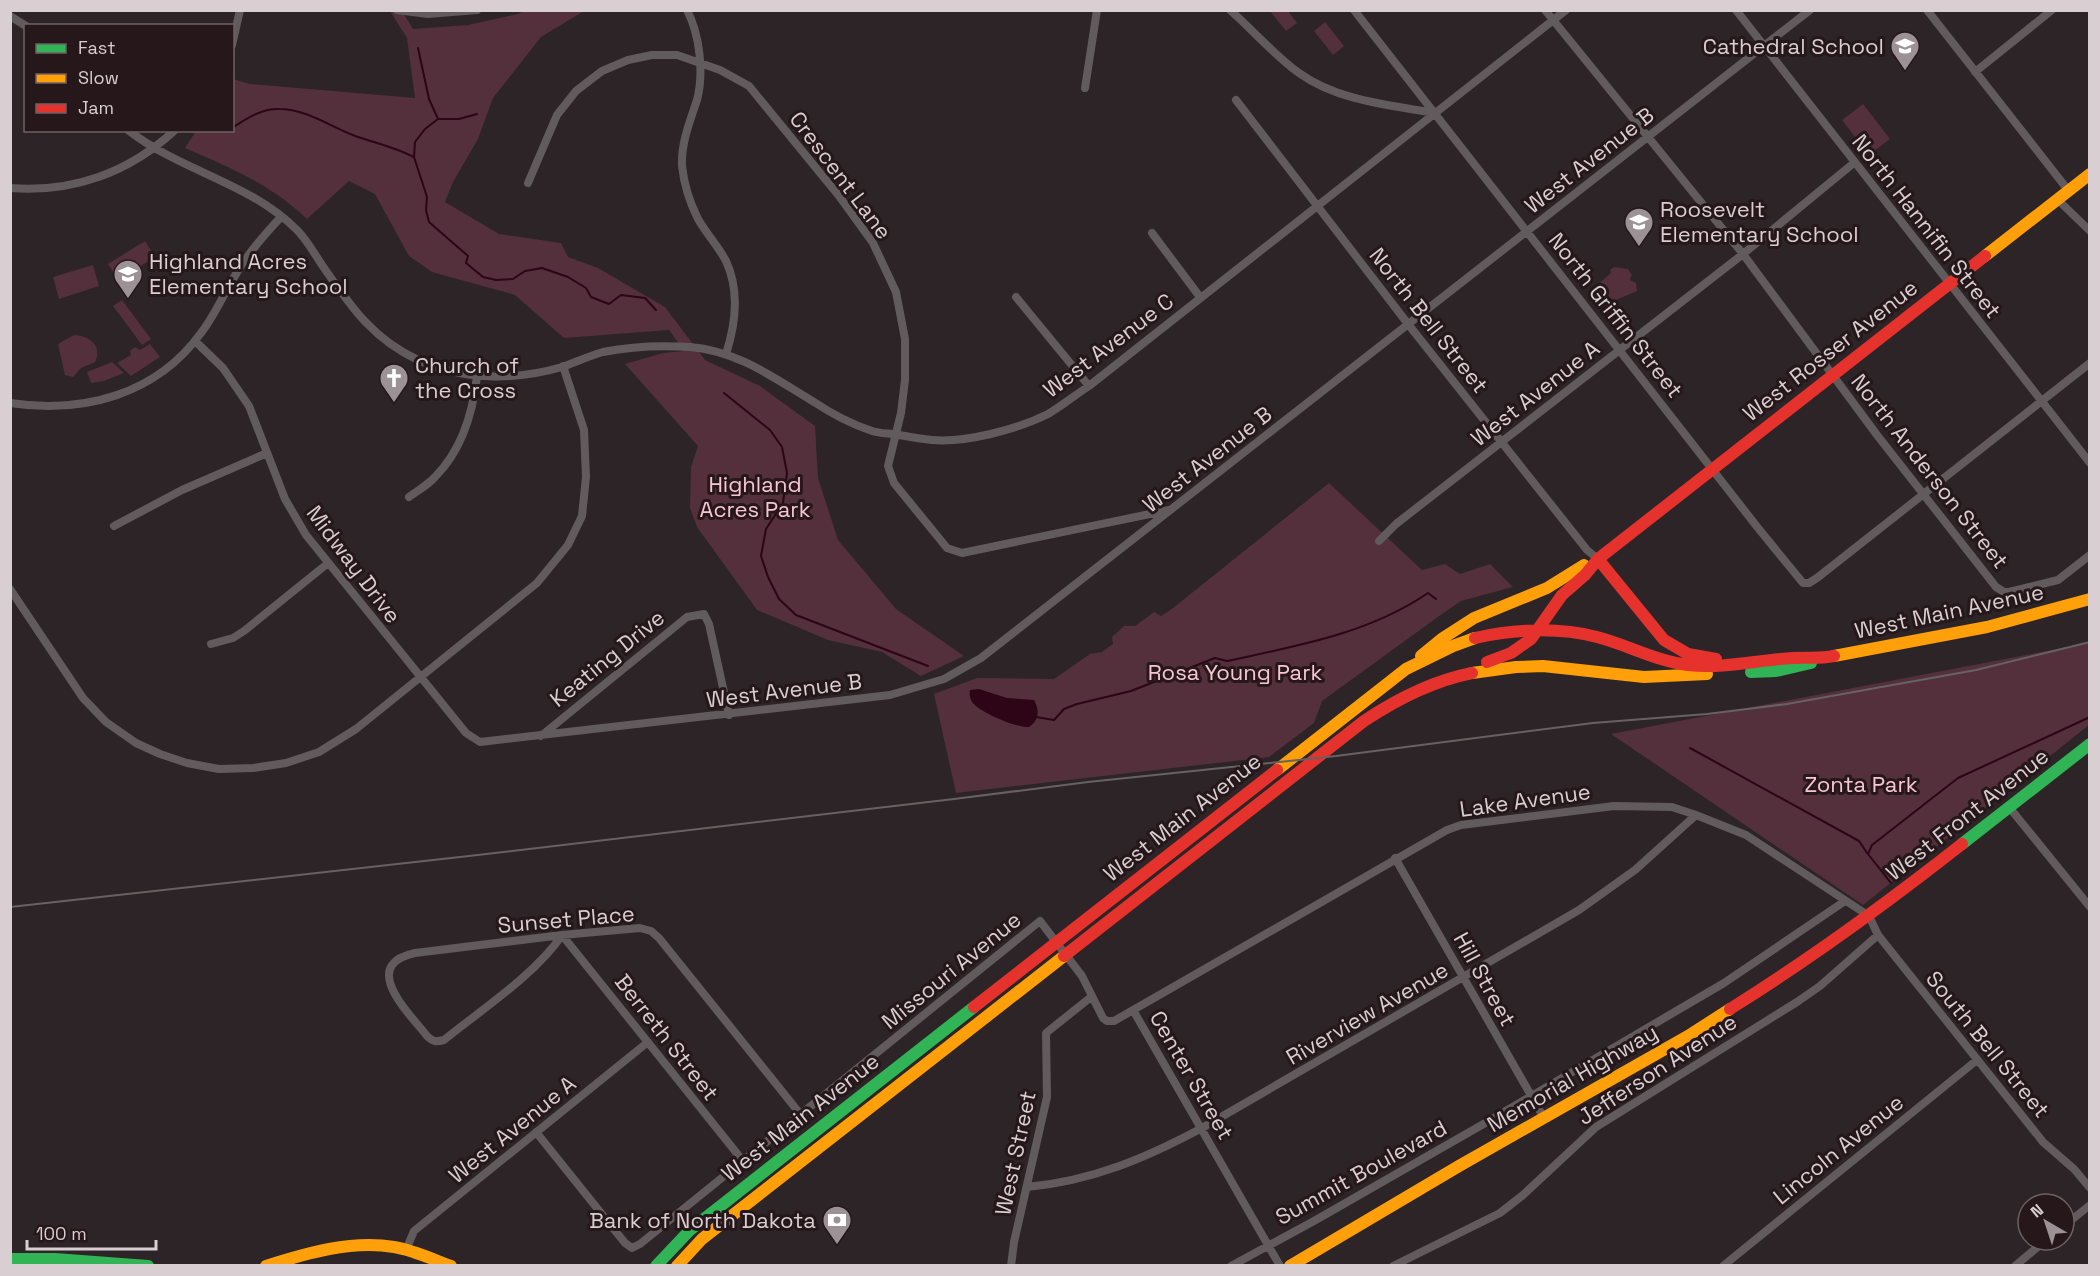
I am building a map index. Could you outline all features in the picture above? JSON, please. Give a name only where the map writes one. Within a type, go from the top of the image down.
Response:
[{"type":"main road","name":"West Rosser Avenue","points":[[1595,561],[2068,190],[2089,176]]},
{"type":"main road","points":[[1398,699],[1432,676],[1506,656],[1523,645],[1538,631],[1562,595],[1585,574],[1595,561]]},
{"type":"main road","points":[[1595,561],[1664,640],[1675,649],[1708,659],[1780,660]]},
{"type":"main road","points":[[1406,669],[1466,622],[1547,588],[1595,561]]},
{"type":"main road","name":"West Main Avenue","points":[[656,1266],[690,1230],[1406,669],[1472,639],[1492,634],[1538,631],[1572,633],[1597,638],[1670,662],[1688,665],[1728,667],[1780,660],[1817,659],[1870,651],[1987,627],[2090,599]]},
{"type":"main road","name":"West Main Avenue","points":[[676,1266],[702,1239],[1068,955],[1364,721],[1398,699],[1446,678],[1504,666],[1539,665],[1646,677],[1776,670],[1804,666],[1817,659]]},
{"type":"main road","name":"West Front Avenue","points":[[1869,916],[2090,744]]},
{"type":"main road","name":"Memorial Highway","points":[[1290,1266],[1688,1036],[1783,976],[1869,916]]},
{"type":"main road","points":[[693,1266],[702,1239]]},
{"type":"main road","points":[[266,1266],[347,1247],[376,1246],[406,1250],[451,1266]]},
{"type":"main road","points":[[10,1261],[55,1258],[148,1266]]},
{"type":"main road","points":[[10,1261],[16,1266]]},
{"type":"street","points":[[234,36],[240,10]]},
{"type":"street","points":[[397,10],[428,14],[477,10]]},
{"type":"street","points":[[687,10],[692,20],[701,80],[686,133],[682,165],[687,192],[698,219],[726,261],[733,282],[736,304],[732,334],[726,354]]},
{"type":"street","points":[[1084,88],[1097,10]]},
{"type":"street","points":[[1230,10],[1291,67],[1318,85],[1348,96],[1435,113]]},
{"type":"street","name":"North Griffin Street","points":[[1354,10],[1798,578],[1806,584],[1817,578],[1924,494]]},
{"type":"street","name":"North Anderson Street","points":[[1545,10],[1743,254],[1832,375],[1996,587],[2009,592],[2052,582],[2090,555]]},
{"type":"street","name":"West Avenue C","points":[[131,132],[154,149],[247,193],[281,217],[305,239],[353,310],[384,340],[410,357],[433,366],[453,373],[510,376],[544,371],[602,353],[649,345],[694,347],[726,354],[760,369],[841,418],[875,432],[934,441],[975,437],[1013,428],[1049,413],[1089,386],[1566,10]]},
{"type":"street","name":"North Hannifin Street","points":[[1736,10],[2090,463]]},
{"type":"street","name":"West Avenue B","points":[[540,736],[890,695],[917,689],[944,679],[981,658],[1810,10]]},
{"type":"street","points":[[1927,10],[2068,190]]},
{"type":"street","points":[[1975,72],[2052,10]]},
{"type":"street","points":[[10,16],[24,25]]},
{"type":"street","name":"Crescent Lane","points":[[528,183],[557,115],[576,91],[602,71],[628,60],[652,55],[677,55],[720,70],[749,86],[839,196],[873,243],[896,292],[905,339],[905,380],[888,466],[894,483],[947,548],[963,553],[1173,509]]},
{"type":"street","name":"North Bell Street","points":[[1236,100],[1408,324],[1595,561]]},
{"type":"street","points":[[10,188],[50,189],[84,182],[117,170],[154,149],[173,132]]},
{"type":"street","name":"West Avenue A","points":[[1379,541],[1396,524],[1743,254],[1855,162]]},
{"type":"street","points":[[2057,199],[2090,231]]},
{"type":"street","points":[[10,403],[42,407],[84,404],[107,399],[149,380],[177,359],[195,341],[248,255],[281,217]]},
{"type":"street","points":[[1152,234],[1200,297]]},
{"type":"street","points":[[1016,297],[1089,386]]},
{"type":"street","name":"Midway Drive","points":[[195,341],[223,368],[249,406],[291,511],[306,535],[327,564],[466,733],[480,742],[540,736]]},
{"type":"street","points":[[1924,494],[2090,363]]},
{"type":"street","points":[[10,589],[77,690],[106,722],[136,743],[187,763],[219,768],[253,768],[286,763],[319,752],[356,729],[537,583],[568,544],[582,516],[586,477],[584,430],[563,366]]},
{"type":"street","points":[[409,497],[435,478],[457,449],[475,397],[477,376]]},
{"type":"street","points":[[114,526],[182,490],[267,453]]},
{"type":"street","points":[[211,644],[233,638],[244,631],[327,564]]},
{"type":"street","name":"Keating Drive","points":[[540,736],[687,617],[704,614],[709,624],[729,715]]},
{"type":"street","name":"Lake Avenue","points":[[1133,1010],[1395,858],[1461,825],[1614,806],[1672,807],[1746,835],[1869,916]]},
{"type":"street","points":[[2009,807],[2090,908]]},
{"type":"street","name":"Riverview Avenue","points":[[1027,1187],[1052,1185],[1102,1172],[1153,1154],[1202,1128],[1579,910],[1635,870],[1696,815]]},
{"type":"street","name":"Hill Street","points":[[1395,858],[1544,1118]]},
{"type":"street","name":"Summit Boulevard","points":[[1231,1266],[1531,1096],[1724,983],[1845,901]]},
{"type":"street","name":"South Bell Street","points":[[1869,916],[1878,936],[2043,1142],[2074,1169],[2090,1188]]},
{"type":"street","name":"Center Street","points":[[1040,921],[1082,976],[1102,1018],[1107,1021],[1114,1020],[1133,1010],[1280,1266]]},
{"type":"street","name":"Missouri Avenue","points":[[536,1132],[625,1243],[632,1248],[640,1244],[1040,921]]},
{"type":"street","name":"Sunset Place","points":[[562,935],[550,951],[533,967],[444,1040],[435,1042],[431,1040],[390,988],[389,976],[398,960],[409,954],[562,935],[640,928],[655,934],[801,1114]]},
{"type":"street","name":"Berreth Street","points":[[562,935],[743,1161]]},
{"type":"street","name":"Jefferson Avenue","points":[[1393,1266],[1500,1213],[1523,1196],[1596,1127],[1797,1002],[1820,986],[1878,936]]},
{"type":"street","name":"West Street","points":[[1011,1266],[1014,1242],[1047,1097],[1046,1032],[1091,997]]},
{"type":"street","name":"West Avenue A","points":[[406,1250],[414,1231],[648,1042]]},
{"type":"street","name":"Lincoln Avenue","points":[[1723,1266],[1977,1060]]},
{"type":"street","points":[[2076,1216],[2090,1205]]},
{"type":"street","points":[[2014,1266],[2031,1252]]},
{"type":"green space","name":"Highland Acres Park","points":[[390,11],[402,11],[413,29],[468,25],[524,11],[584,11],[541,37],[493,98],[478,139],[453,182],[445,202],[499,234],[561,243],[568,257],[598,268],[665,307],[705,360],[760,386],[815,426],[818,478],[838,540],[896,609],[964,656],[921,676],[882,652],[828,640],[757,610],[697,527],[690,508],[691,467],[698,446],[625,364],[663,353],[684,351],[669,330],[564,338],[515,295],[432,272],[409,256],[375,194],[349,181],[307,219],[265,187],[185,148],[195,132],[234,132],[234,79],[250,84],[415,98],[407,38]]},
{"type":"green space","points":[[1270,11],[1288,11],[1297,23],[1286,31]]},
{"type":"green space","points":[[1325,22],[1344,46],[1333,55],[1314,31]]},
{"type":"green space","points":[[1863,104],[1890,139],[1869,155],[1842,120]]},
{"type":"green space","points":[[145,241],[155,257],[118,280],[108,264]]},
{"type":"green space","points":[[93,265],[99,286],[59,299],[53,277]]},
{"type":"green space","points":[[1614,267],[1628,269],[1632,275],[1630,280],[1636,283],[1637,291],[1616,300],[1602,295],[1596,286],[1611,273],[1610,270]]},
{"type":"green space","points":[[122,300],[151,339],[142,345],[113,306]]},
{"type":"green space","points":[[74,335],[85,337],[93,342],[97,356],[95,362],[81,368],[73,377],[65,375],[58,344]]},
{"type":"green space","points":[[150,344],[160,357],[131,376],[117,363],[131,355],[130,351],[135,347],[140,350]]},
{"type":"green space","points":[[112,362],[124,373],[104,381],[91,383],[87,372]]},
{"type":"green space","name":"Rosa Young Park","points":[[1329,483],[1422,570],[1445,564],[1460,574],[1490,564],[1513,587],[1461,601],[1442,614],[1322,701],[1314,723],[1269,757],[956,793],[934,694],[977,678],[1054,679],[1090,654],[1102,652],[1113,644],[1112,637],[1124,626],[1135,626],[1154,612],[1161,616],[1173,608]]},
{"type":"green space","name":"Zonta Park","points":[[2089,643],[2089,725],[1863,905],[1611,734]]},
{"type":"shaded area","points":[[979,689],[1007,698],[1034,700],[1038,712],[1037,718],[1029,727],[1023,727],[991,715],[977,707],[971,700],[970,690]]},
{"type":"waterway","points":[[418,48],[429,99],[438,119]]},
{"type":"waterway","points":[[234,127],[260,112],[273,109],[290,110],[310,115],[348,133],[414,157],[427,197],[426,210],[429,222],[468,256],[466,263],[483,277],[496,280],[513,279],[525,271],[542,268],[568,277],[586,288],[591,297],[609,304],[621,295],[645,298],[656,310]]},
{"type":"waterway","points":[[414,157],[415,142],[425,129],[438,119],[459,119],[477,114]]},
{"type":"waterway","points":[[724,393],[770,430],[782,447],[787,473],[783,503],[766,529],[761,556],[779,599],[796,615],[928,666]]},
{"type":"waterway","points":[[1036,717],[1054,720],[1064,709],[1131,691],[1215,658],[1227,661],[1331,637],[1381,619],[1428,593],[1436,599]]},
{"type":"waterway","points":[[1891,883],[1868,854],[1872,845],[1958,778],[2090,717]]},
{"type":"waterway","points":[[1690,748],[1859,841],[1867,853]]},
{"type":"railway","points":[[10,907],[469,856],[1088,782],[1336,756],[1593,723],[1707,714],[1787,704],[1976,670],[2090,642]]},
{"type":"traffic: fast","points":[[1751,672],[1776,671],[1811,663]]},
{"type":"traffic: fast","points":[[1962,844],[2090,744]]},
{"type":"traffic: fast","points":[[656,1266],[690,1230],[974,1007]]},
{"type":"traffic: fast","points":[[10,1259],[55,1259],[148,1266]]},
{"type":"traffic: slow","points":[[1985,256],[2090,174]]},
{"type":"traffic: slow","points":[[1421,656],[1443,638],[1474,618],[1547,588],[1584,565]]},
{"type":"traffic: slow","points":[[1834,656],[1987,627],[2090,599]]},
{"type":"traffic: slow","points":[[1277,770],[1406,669],[1475,638]]},
{"type":"traffic: slow","points":[[1472,673],[1543,666],[1644,677],[1707,674]]},
{"type":"traffic: slow","points":[[677,1266],[702,1239],[1064,956]]},
{"type":"traffic: slow","points":[[1290,1266],[1459,1166],[1688,1036],[1730,1009]]},
{"type":"traffic: slow","points":[[266,1266],[313,1252],[362,1245],[401,1248],[451,1266]]},
{"type":"traffic: jam","points":[[1598,559],[1985,256]]},
{"type":"traffic: jam","points":[[1487,662],[1511,653],[1531,639],[1562,595],[1585,575],[1598,559],[1664,640],[1688,654],[1716,659]]},
{"type":"traffic: jam","points":[[1475,638],[1520,631],[1567,632],[1608,640],[1676,663],[1701,666],[1834,656]]},
{"type":"traffic: jam","points":[[1064,956],[1364,721],[1415,692],[1457,676],[1472,673]]},
{"type":"traffic: jam","points":[[974,1007],[1277,770]]},
{"type":"traffic: jam","points":[[1730,1009],[1848,930],[1962,844]]},
{"type":"place","name":"Cathedral School","points":[[1905,72]]},
{"type":"place","name":"Roosevelt Elementary School","points":[[1639,248]]},
{"type":"place","name":"Highland Acres Elementary School","points":[[128,300]]},
{"type":"place","name":"Church of the Cross","points":[[394,404]]},
{"type":"place","name":"Bank of North Dakota","points":[[837,1246]]}]
